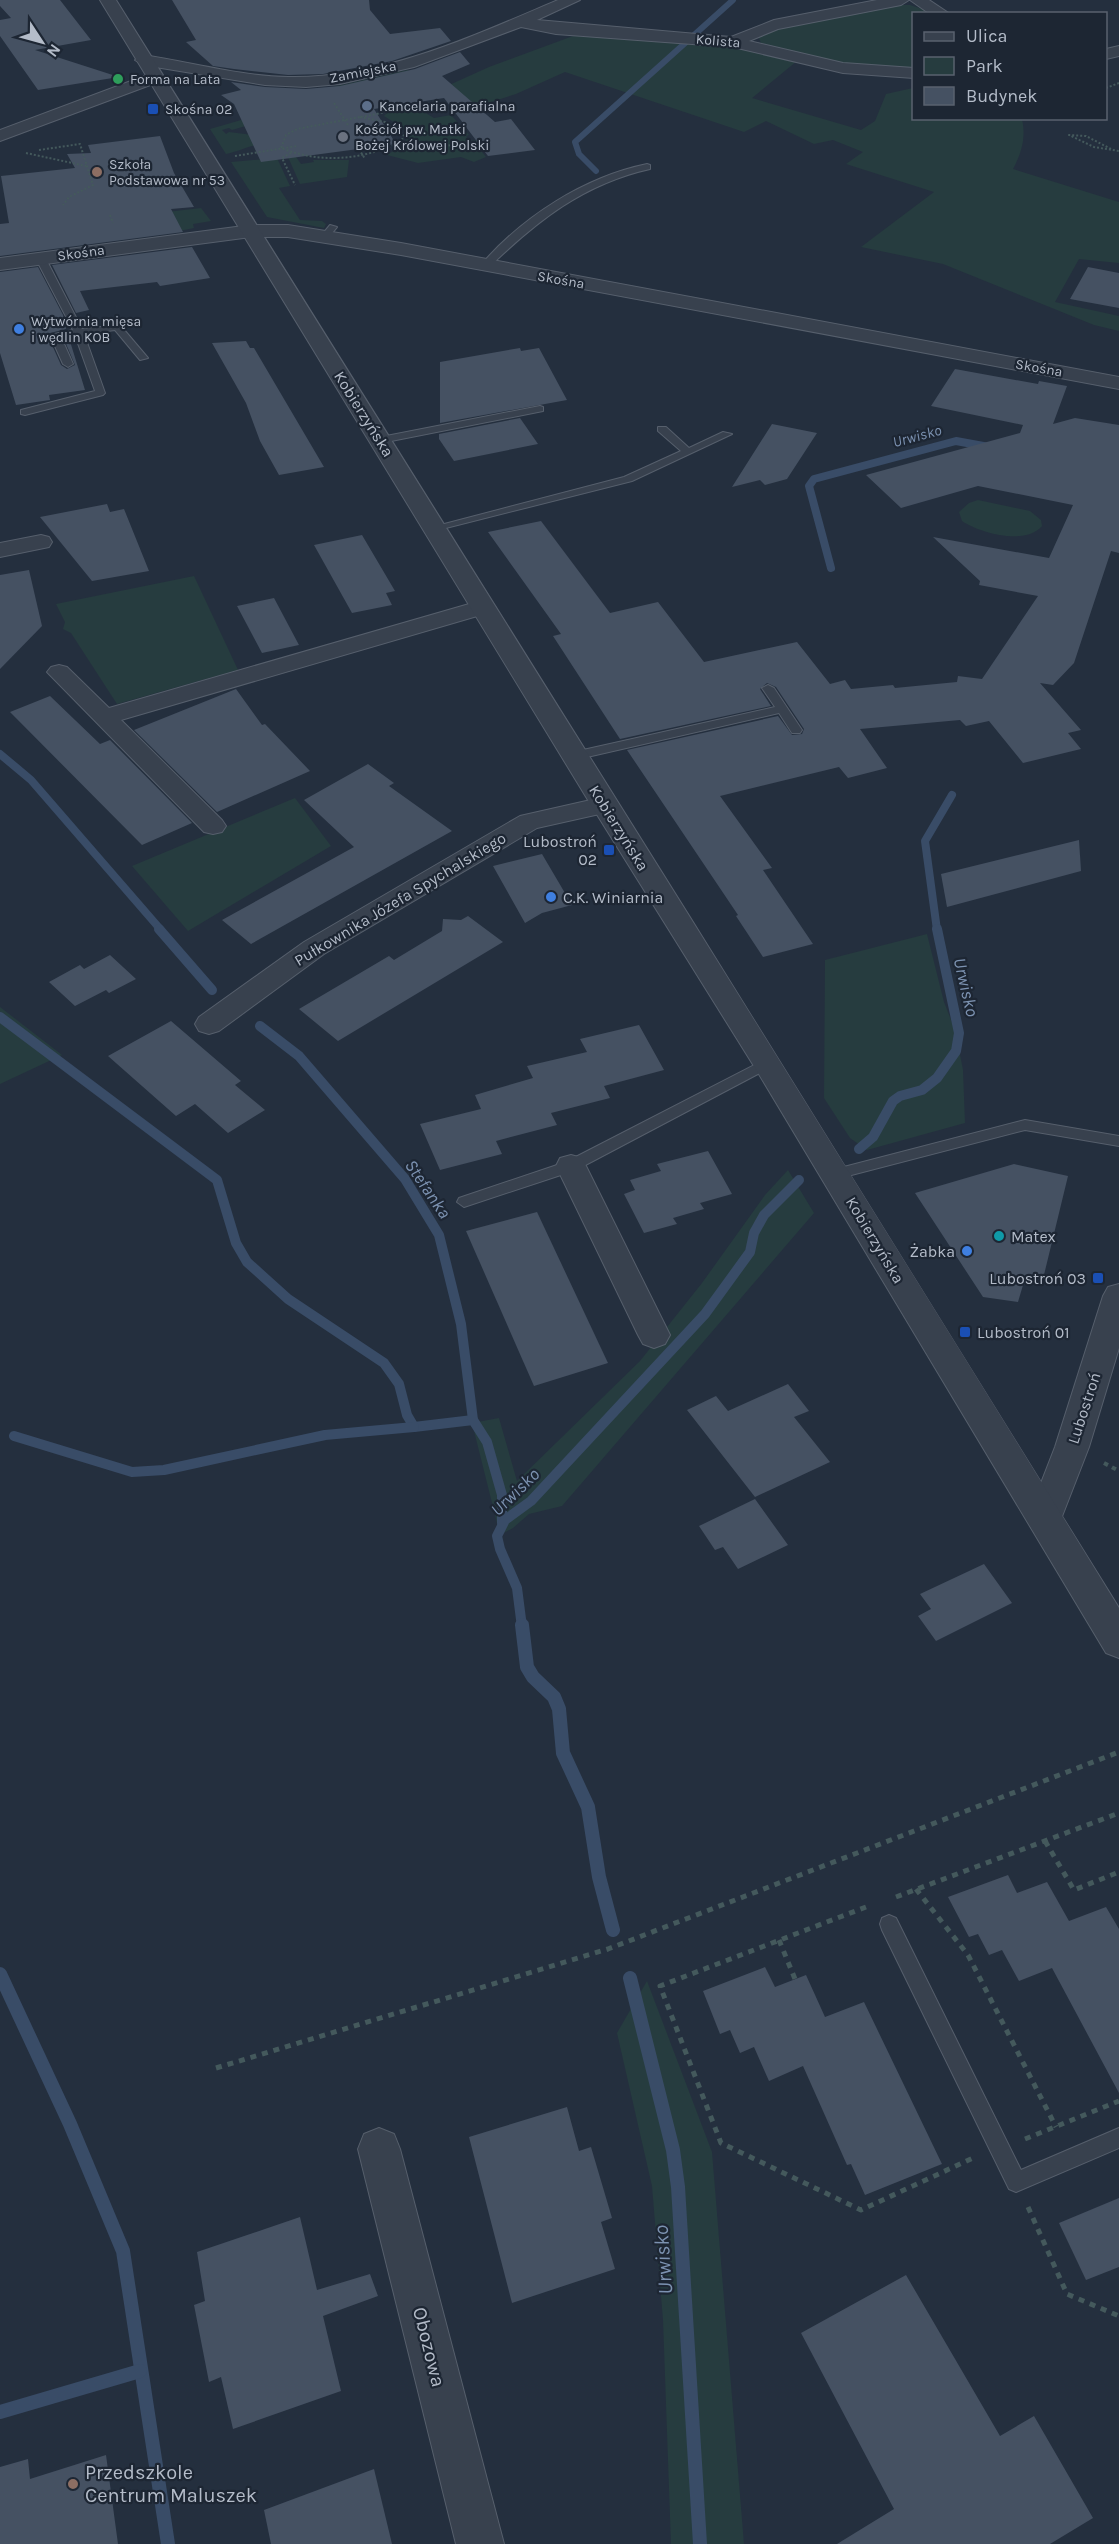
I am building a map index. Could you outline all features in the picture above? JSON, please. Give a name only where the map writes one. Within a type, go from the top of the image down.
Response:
[{"type":"street","name":"Kobierzyńska","points":[[108,0],[604,805],[768,1063],[1119,1641]]},
{"type":"street","name":"Zamiejska","points":[[149,68],[252,79],[306,82],[337,79],[418,60],[572,0]]},
{"type":"street","points":[[733,42],[774,25],[900,0]]},
{"type":"street","points":[[918,0],[939,12]]},
{"type":"street","name":"Kolista","points":[[520,22],[556,29],[733,42],[843,68],[885,73],[912,73]]},
{"type":"street","points":[[0,136],[149,68]]},
{"type":"street","name":"Skośna","points":[[0,264],[251,231],[329,232],[406,245],[485,266],[1119,383]]},
{"type":"street","points":[[0,550],[41,542]]},
{"type":"street","points":[[104,717],[214,683],[483,607]]},
{"type":"street","points":[[59,672],[213,826]]},
{"type":"street","name":"Pułkownika Józefa Spychalskiego","points":[[209,1024],[314,948],[529,822],[604,805]]},
{"type":"street","points":[[571,1166],[654,1335]]},
{"type":"street","name":"Lubostroń","points":[[1044,1519],[1072,1447],[1119,1296]]},
{"type":"street","name":"Obozowa","points":[[379,2150],[480,2544]]},
{"type":"lane","points":[[485,266],[507,242],[537,218],[607,177],[630,169],[647,167]]},
{"type":"lane","points":[[25,411],[100,393],[79,332],[41,259]]},
{"type":"lane","points":[[68,364],[55,335],[117,327],[142,358]]},
{"type":"lane","points":[[381,441],[540,409]]},
{"type":"lane","points":[[662,429],[688,452]]},
{"type":"lane","points":[[434,528],[628,479],[727,434]]},
{"type":"lane","points":[[768,688],[796,730]]},
{"type":"lane","points":[[574,756],[781,708]]},
{"type":"lane","points":[[465,1202],[571,1166],[768,1063]]},
{"type":"lane","points":[[836,1174],[1025,1125],[1119,1141]]},
{"type":"lane","points":[[889,1924],[1016,2182],[1119,2138]]},
{"type":"path","points":[[281,148],[286,135],[297,129],[437,102]]},
{"type":"path","points":[[281,148],[302,157],[364,157],[382,153],[401,142],[404,135],[394,126],[360,117]]},
{"type":"path","points":[[346,120],[348,126]]},
{"type":"path","points":[[1111,149],[1086,136],[1069,135],[1090,146],[1119,151]]},
{"type":"path","points":[[401,142],[437,147],[481,141]]},
{"type":"path","points":[[63,205],[68,197],[92,187],[87,166],[80,144],[20,152],[87,166]]},
{"type":"path","points":[[207,160],[297,146]]},
{"type":"path","points":[[359,149],[364,157]]},
{"type":"path","points":[[291,153],[282,158],[295,185]]},
{"type":"path","points":[[110,215],[112,222]]},
{"type":"path","points":[[216,2068],[608,1949],[1119,1752]]},
{"type":"path","points":[[1045,1841],[1074,1890],[1119,1872]]},
{"type":"path","points":[[916,1889],[968,1955],[1056,2127]]},
{"type":"path","points":[[779,1940],[795,1979]]},
{"type":"path","points":[[660,1986],[721,2144],[861,2210],[1001,2148],[1119,2101]]},
{"type":"path","points":[[1016,2182],[1067,2294],[1119,2316]]},
{"type":"green space","points":[[895,5],[910,5],[932,12],[912,12],[912,69],[843,63],[761,43],[758,36],[782,26]]},
{"type":"green space","points":[[573,36],[713,43],[744,47],[797,61],[752,98],[861,130],[875,121],[886,94],[912,88],[912,120],[1022,120],[1024,132],[1022,144],[1013,169],[1119,202],[1119,263],[1079,259],[1055,302],[1119,316],[1119,331],[1094,325],[943,264],[861,247],[934,192],[846,164],[863,152],[833,140],[814,144],[766,121],[744,132],[565,72],[516,94],[469,109],[454,94],[333,87],[407,70],[447,86],[489,67]]},
{"type":"green space","points":[[321,97],[324,103],[232,130],[229,128],[222,130],[226,134],[229,132],[253,135],[264,143],[226,154],[210,129]]},
{"type":"green space","points":[[406,110],[424,112],[434,118],[451,115],[469,135],[466,136],[469,141],[478,140],[482,146],[479,148],[486,157],[474,162],[461,157],[418,163],[387,155],[404,144],[408,136],[403,128],[384,116],[388,112]]},
{"type":"green space","points":[[288,157],[296,157],[301,164],[314,162],[313,160],[349,160],[347,177],[300,184]]},
{"type":"green space","points":[[277,158],[290,186],[279,188],[300,220],[322,221],[326,224],[324,228],[267,217],[231,162]]},
{"type":"green space","points":[[201,208],[211,221],[193,224],[194,228],[169,233],[141,215]]},
{"type":"green space","points":[[978,500],[1030,511],[1041,520],[1042,526],[1034,532],[1014,536],[1002,536],[980,530],[962,521],[959,512],[969,503]]},
{"type":"green space","points":[[194,576],[238,670],[117,704],[71,633],[63,629],[65,622],[56,604]]},
{"type":"green space","points":[[295,798],[331,846],[188,931],[132,866]]},
{"type":"green space","points":[[927,934],[944,1002],[955,1030],[963,1070],[965,1123],[867,1150],[850,1138],[824,1098],[825,960]]},
{"type":"green space","points":[[0,1007],[62,1055],[0,1084]]},
{"type":"green space","points":[[788,1170],[814,1213],[562,1506],[529,1514],[513,1528],[500,1535],[472,1423],[499,1418],[517,1481],[640,1361],[702,1283],[765,1195]]},
{"type":"green space","points":[[647,1981],[712,2152],[744,2544],[671,2544],[663,2320],[652,2186],[617,2033]]},
{"type":"building","points":[[0,0],[60,0],[91,40],[35,50],[119,77],[38,90],[0,36],[0,20],[11,18],[0,6]]},
{"type":"building","points":[[172,0],[369,0],[370,10],[390,34],[440,28],[451,41],[392,61],[323,74],[288,75],[213,66],[186,42],[196,40]]},
{"type":"building","points":[[460,52],[470,64],[442,76],[495,122],[511,119],[535,150],[488,156],[444,98],[374,109],[396,144],[261,162],[234,104],[221,95],[241,90],[231,82],[265,87],[306,89],[340,86],[415,69]]},
{"type":"building","name":"Szkoła Podstawowa nr 53","points":[[160,136],[174,173],[194,207],[171,209],[183,232],[0,256],[0,224],[9,223],[1,176],[75,168],[67,154],[91,153],[88,145]]},
{"type":"building","points":[[192,247],[210,278],[160,286],[157,282],[80,291],[89,310],[76,313],[52,265]]},
{"type":"building","points":[[38,267],[63,315],[66,329],[50,333],[48,336],[61,365],[67,369],[75,365],[64,339],[69,338],[85,390],[49,395],[50,400],[16,405],[0,353],[0,272]]},
{"type":"building","points":[[1088,267],[1119,273],[1119,308],[1070,299]]},
{"type":"building","points":[[246,341],[250,348],[254,348],[324,467],[279,475],[260,441],[246,403],[212,343]]},
{"type":"building","points":[[520,348],[521,351],[539,348],[567,400],[440,423],[440,362]]},
{"type":"building","points":[[955,369],[1038,384],[1039,381],[1067,386],[1053,424],[1075,418],[1119,425],[1119,553],[1111,551],[1074,663],[1053,685],[1040,683],[1081,730],[1068,733],[1081,749],[1023,763],[989,721],[966,726],[960,720],[860,729],[887,768],[848,778],[839,767],[720,796],[772,868],[763,870],[813,944],[763,957],[736,916],[738,915],[627,750],[778,716],[792,735],[802,734],[804,729],[776,687],[767,683],[760,689],[771,706],[620,739],[553,636],[561,634],[488,532],[541,521],[610,613],[658,602],[704,662],[797,642],[830,684],[845,680],[851,689],[893,685],[895,688],[957,682],[958,676],[982,679],[1038,596],[979,585],[980,581],[933,537],[1049,558],[1073,505],[978,486],[901,508],[866,475],[1020,433],[1023,425],[931,406]]},
{"type":"building","points":[[520,418],[538,444],[454,461],[439,439],[439,434]]},
{"type":"building","points":[[772,424],[817,433],[787,479],[765,485],[760,480],[732,487]]},
{"type":"building","points":[[107,504],[110,512],[124,509],[149,571],[92,581],[40,517]]},
{"type":"building","points":[[362,535],[395,591],[386,593],[392,605],[352,613],[314,545]]},
{"type":"building","points":[[29,570],[42,626],[0,669],[0,575]]},
{"type":"building","points":[[274,598],[299,645],[262,653],[237,606]]},
{"type":"building","points":[[236,689],[262,725],[265,724],[310,771],[217,812],[134,730]]},
{"type":"building","points":[[50,696],[100,744],[110,740],[192,823],[142,845],[10,712]]},
{"type":"building","points":[[368,764],[394,783],[389,786],[452,831],[251,944],[222,920],[354,847],[304,800]]},
{"type":"building","points":[[1079,840],[1081,871],[947,907],[941,874]]},
{"type":"building","points":[[542,854],[572,905],[542,913],[525,923],[493,866]]},
{"type":"building","points":[[468,916],[503,942],[338,1041],[299,1009],[389,956],[394,960],[442,931],[443,919],[461,920]]},
{"type":"building","points":[[110,955],[136,979],[109,993],[106,990],[75,1006],[49,982],[80,965],[84,969]]},
{"type":"building","points":[[171,1021],[241,1081],[235,1085],[265,1110],[228,1133],[195,1104],[176,1116],[108,1056]]},
{"type":"building","points":[[639,1025],[664,1070],[604,1086],[610,1098],[551,1113],[557,1125],[496,1141],[502,1154],[440,1170],[420,1124],[481,1109],[475,1095],[533,1078],[527,1066],[587,1052],[580,1039]]},
{"type":"building","points":[[708,1151],[732,1194],[700,1203],[704,1209],[673,1218],[677,1224],[644,1233],[624,1194],[635,1190],[630,1180],[661,1171],[657,1164]]},
{"type":"building","name":"Matex","points":[[1014,1164],[1068,1176],[1043,1279],[1023,1285],[1018,1302],[983,1297],[915,1193]]},
{"type":"building","points":[[537,1212],[608,1363],[534,1386],[466,1231]]},
{"type":"building","points":[[788,1384],[809,1411],[794,1417],[830,1462],[755,1497],[687,1410],[716,1396],[728,1411]]},
{"type":"building","points":[[755,1499],[788,1545],[738,1569],[723,1547],[715,1550],[699,1526]]},
{"type":"building","points":[[984,1564],[1012,1603],[936,1641],[918,1616],[931,1609],[920,1594]]},
{"type":"building","points":[[1008,1875],[1017,1893],[1047,1882],[1069,1921],[1106,1907],[1119,1929],[1119,2093],[1052,1968],[1019,1981],[1002,1950],[989,1955],[978,1934],[969,1937],[948,1897]]},
{"type":"building","points":[[765,1967],[775,1987],[806,1975],[825,2017],[864,2002],[942,2164],[865,2195],[851,2164],[847,2165],[803,2066],[769,2081],[754,2047],[740,2053],[730,2030],[720,2034],[703,1991]]},
{"type":"building","points":[[567,2107],[579,2151],[591,2147],[612,2218],[601,2222],[615,2269],[512,2303],[469,2137]]},
{"type":"building","points":[[1119,2198],[1119,2267],[1086,2280],[1059,2223]]},
{"type":"building","points":[[300,2217],[317,2290],[370,2274],[378,2296],[323,2316],[341,2391],[233,2429],[221,2377],[209,2382],[194,2305],[205,2301],[197,2252]]},
{"type":"building","points":[[906,2275],[1000,2436],[1034,2416],[1093,2518],[1050,2544],[837,2544],[894,2509],[801,2333]]},
{"type":"building","points":[[106,2455],[118,2544],[0,2544],[0,2467],[28,2459],[30,2479]]},
{"type":"building","points":[[374,2469],[392,2544],[271,2544],[264,2510]]},
{"type":"waterway","points":[[596,171],[579,154],[575,142],[733,0]]},
{"type":"waterway","name":"Urwisko","points":[[831,568],[809,486],[814,479],[956,441],[989,447]]},
{"type":"waterway","points":[[0,754],[31,780],[161,930]]},
{"type":"waterway","name":"Urwisko","points":[[937,930],[925,841],[952,795]]},
{"type":"waterway","points":[[159,929],[212,990]]},
{"type":"waterway","name":"Urwisko","points":[[859,1149],[873,1137],[893,1101],[900,1096],[922,1090],[937,1078],[956,1051],[959,1033],[937,929]]},
{"type":"waterway","points":[[0,1017],[217,1180],[236,1243],[247,1262],[288,1299],[384,1363],[399,1384],[407,1415],[414,1427]]},
{"type":"waterway","name":"Stefanka","points":[[260,1026],[299,1056],[405,1179],[439,1235],[461,1324],[473,1420]]},
{"type":"waterway","name":"Urwisko","points":[[522,1627],[517,1588],[500,1549],[497,1536],[505,1520],[531,1501],[705,1314],[750,1252],[754,1233],[764,1215],[799,1180]]},
{"type":"waterway","points":[[414,1427],[473,1420]]},
{"type":"waterway","points":[[473,1420],[487,1442],[502,1495],[502,1523]]},
{"type":"waterway","points":[[14,1436],[132,1472],[164,1470],[325,1435],[414,1427]]},
{"type":"waterway","name":"Urwisko","points":[[522,1625],[527,1667],[533,1677],[554,1697],[559,1709],[563,1753],[588,1807],[599,1877],[613,1930]]},
{"type":"waterway","points":[[0,1974],[70,2124],[123,2251],[168,2544]]},
{"type":"waterway","name":"Urwisko","points":[[630,1978],[673,2150],[678,2187],[700,2544]]},
{"type":"waterway","points":[[0,2412],[140,2371]]},
{"type":"place","name":"Forma na Lata","points":[[118,79]]},
{"type":"place","name":"Kancelaria parafialna","points":[[367,106]]},
{"type":"place","name":"Skośna 02","points":[[153,109]]},
{"type":"place","name":"Kościół pw. Matki Bożej Królowej Polski","points":[[343,137]]},
{"type":"place","name":"Szkoła Podstawowa nr 53","points":[[97,172]]},
{"type":"place","name":"Wytwórnia mięsa i wędlin KOB","points":[[19,329]]},
{"type":"place","name":"Lubostroń 02","points":[[609,850]]},
{"type":"place","name":"C.K. Winiarnia","points":[[551,897]]},
{"type":"place","name":"Matex","points":[[999,1236]]},
{"type":"place","name":"Żabka","points":[[967,1251]]},
{"type":"place","name":"Lubostroń 03","points":[[1098,1278]]},
{"type":"place","name":"Lubostroń 01","points":[[965,1332]]},
{"type":"place","name":"Przedszkole Centrum Maluszek","points":[[73,2484]]}]
